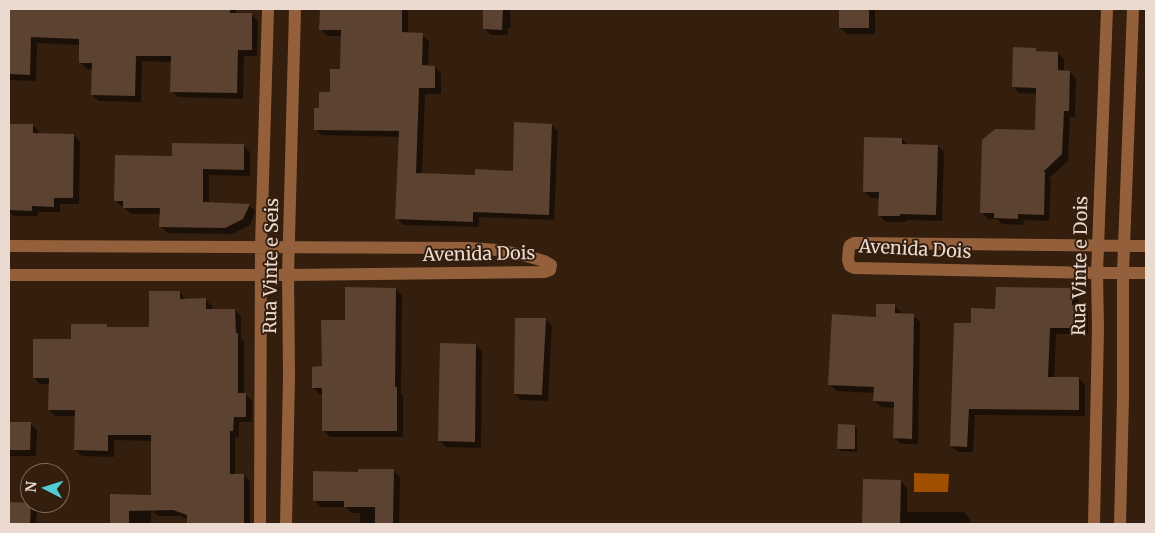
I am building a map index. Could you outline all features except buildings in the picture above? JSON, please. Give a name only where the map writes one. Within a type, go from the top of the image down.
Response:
[{"type":"street","name":"Rua Vinte e Seis","points":[[260,524],[261,247],[268,9]]},
{"type":"street","name":"Rua Vinte e Seis","points":[[286,524],[289,375],[288,274],[295,9]]},
{"type":"street","name":"Rua Vinte e Dois","points":[[1094,524],[1098,328],[1097,273],[1107,9]]},
{"type":"street","points":[[1120,524],[1123,273],[1132,9]]},
{"type":"street","name":"Avenida Dois","points":[[1146,246],[854,243],[850,245],[848,260],[850,266],[854,268],[1146,273]]},
{"type":"street","name":"Avenida Dois","points":[[9,246],[469,248],[523,255],[551,265],[550,270],[544,272],[9,275]]},
{"type":"shaded area","points":[[914,473],[949,474],[948,492],[914,492]]}]
